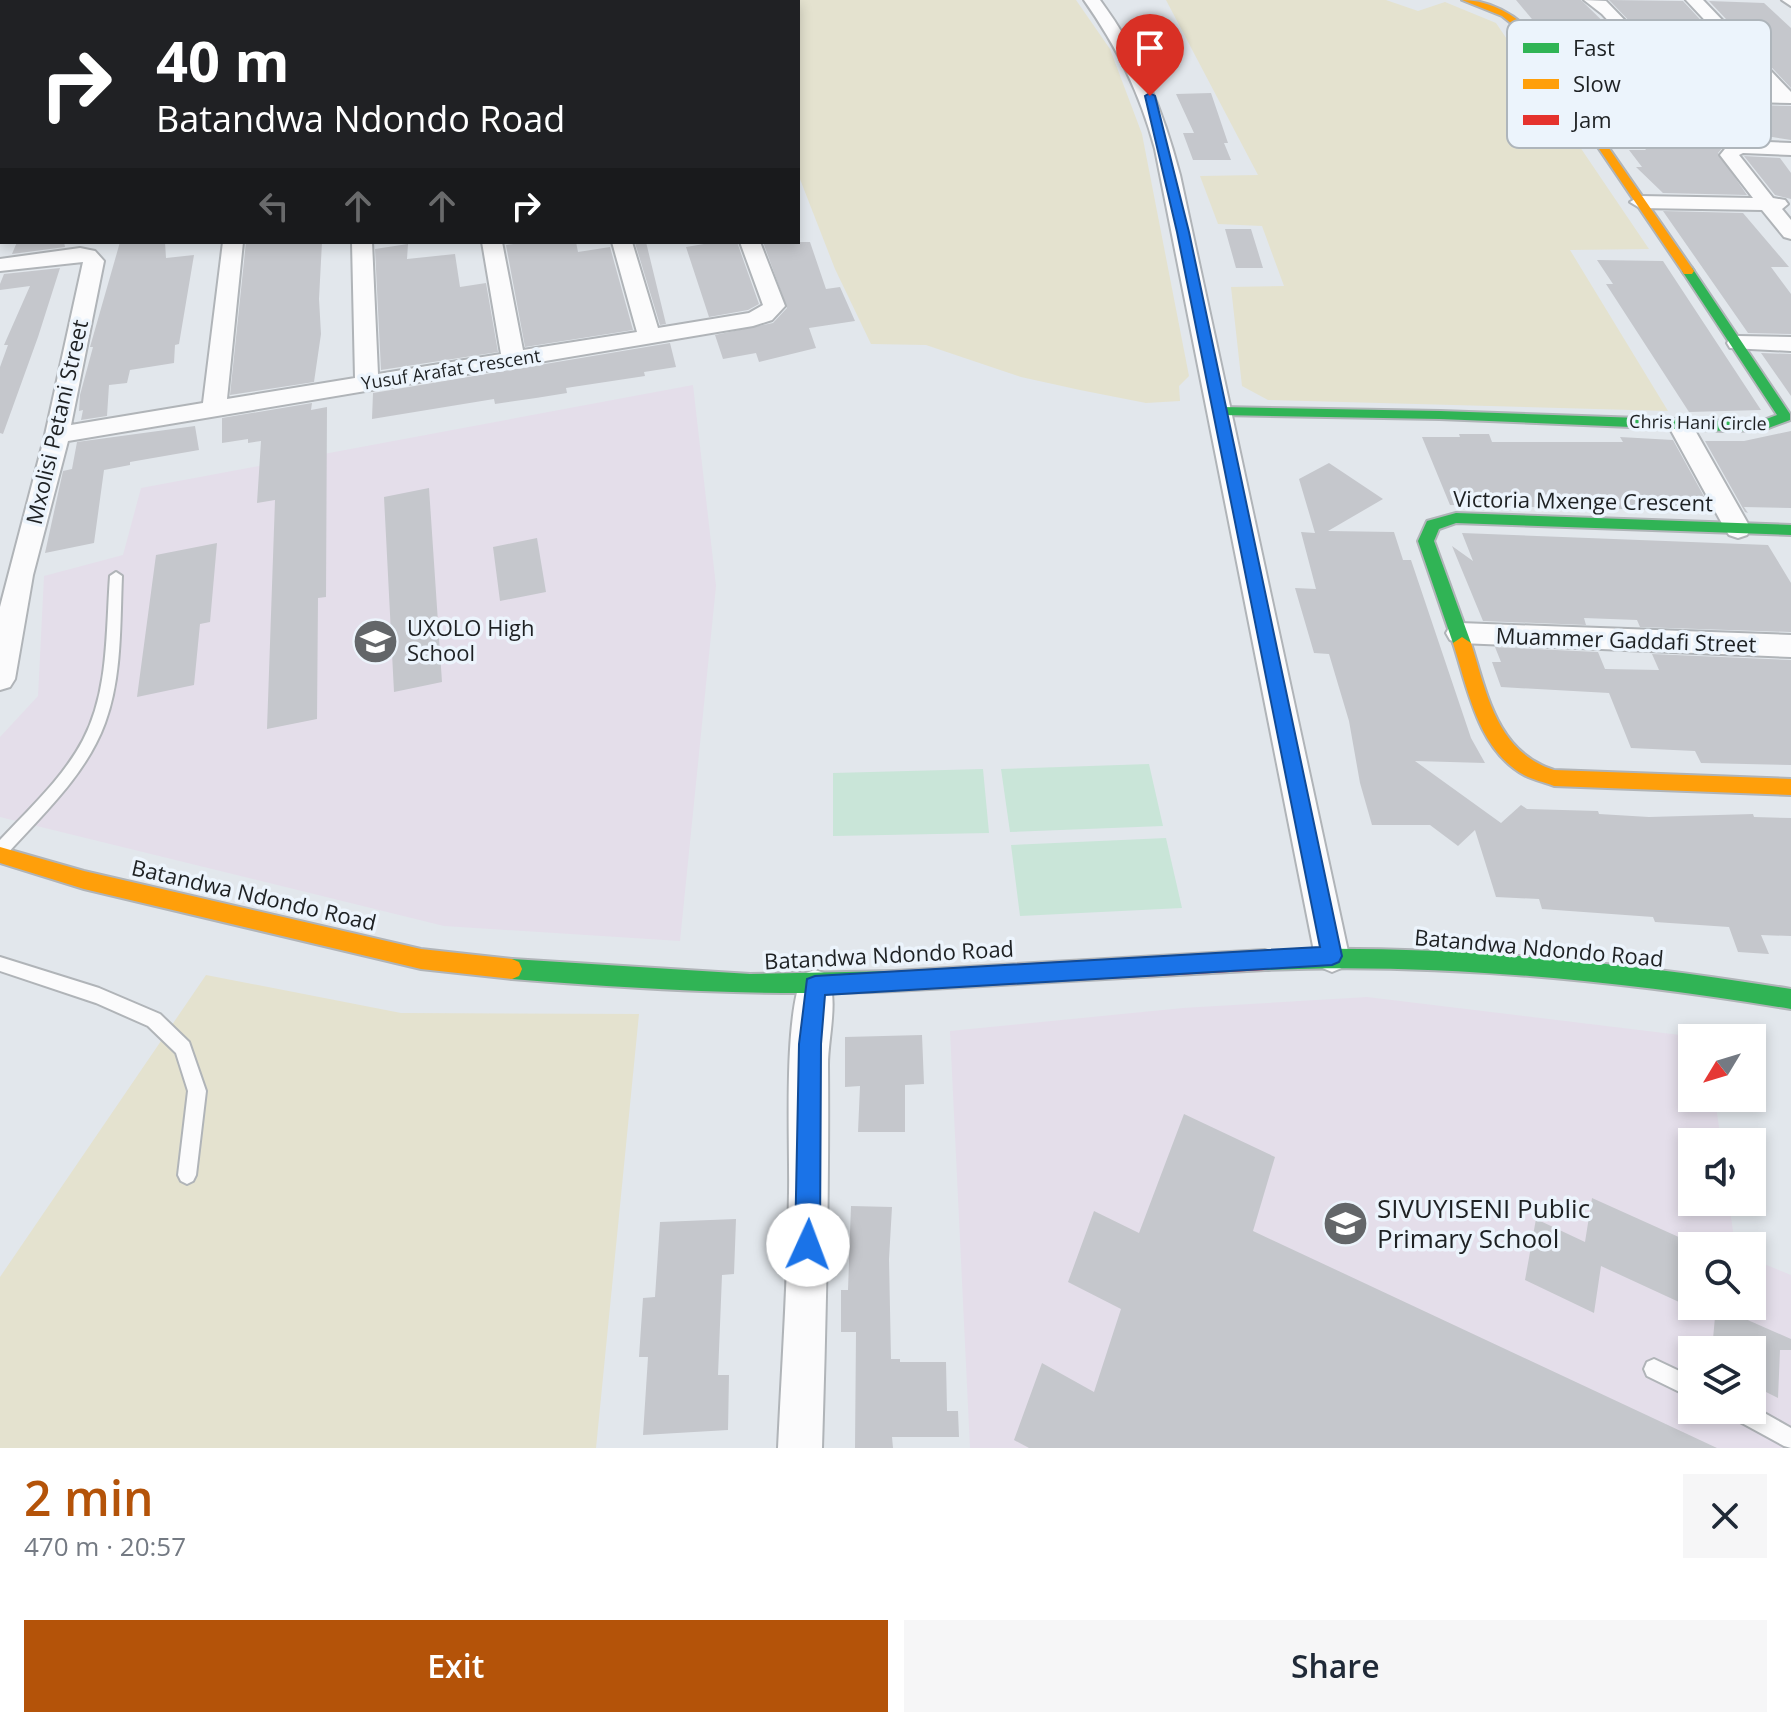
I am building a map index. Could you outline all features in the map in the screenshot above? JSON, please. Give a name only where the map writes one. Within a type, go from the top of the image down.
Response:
[{"type":"street","points":[[1092,0],[1126,49],[1154,106],[1221,411],[1332,956]]},
{"type":"street","name":"Chris Hani Circle","points":[[1467,0],[1512,20]]},
{"type":"street","points":[[1592,0],[1610,11],[1618,20]]},
{"type":"street","points":[[1694,0],[1713,20]]},
{"type":"street","points":[[1771,80],[1789,98]]},
{"type":"street","name":"Chris Hani Circle","points":[[1221,411],[1464,416],[1680,425],[1762,425],[1782,421],[1784,412],[1603,148]]},
{"type":"street","points":[[1736,148],[1729,155],[1791,233]]},
{"type":"street","points":[[1767,148],[1791,149]]},
{"type":"street","points":[[1640,202],[1791,204]]},
{"type":"street","points":[[214,409],[233,244]]},
{"type":"street","points":[[362,244],[367,383]]},
{"type":"street","points":[[492,244],[513,360]]},
{"type":"street","points":[[623,244],[650,337]]},
{"type":"street","name":"Yusuf Arafat Crescent","points":[[57,435],[753,319],[771,311],[773,298],[751,244]]},
{"type":"street","name":"Mxolisi Petani Street","points":[[0,265],[80,254],[93,257],[57,435],[10,577],[0,679]]},
{"type":"street","points":[[1738,343],[1791,344]]},
{"type":"street","points":[[1680,425],[1738,529]]},
{"type":"street","name":"Victoria Mxenge Crescent","points":[[1791,530],[1456,518],[1441,521],[1428,532],[1426,541],[1495,737],[1511,761],[1525,771],[1554,778],[1791,787]]},
{"type":"street","name":"Muammer Gaddafi Street","points":[[1460,633],[1791,646]]},
{"type":"street","name":"Batandwa Ndondo Road","points":[[0,853],[84,880],[421,959],[480,967],[678,982],[815,986],[1332,956],[1530,968],[1745,991],[1791,999]]},
{"type":"street","points":[[800,1448],[809,1216],[810,1044],[815,986]]},
{"type":"lane","points":[[0,853],[90,742],[100,715],[107,672],[116,576]]},
{"type":"lane","points":[[0,964],[99,996],[154,1020],[183,1048],[197,1091],[187,1175]]},
{"type":"lane","points":[[1654,1369],[1678,1381]]},
{"type":"lane","points":[[1764,1424],[1791,1439]]},
{"type":"shaded area","name":"UXOLO High School","points":[[693,385],[716,586],[680,941],[444,926],[0,817],[0,737],[38,696],[44,576],[123,555],[141,488]]},
{"type":"shaded area","name":"SIVUYISENI Public Primary School","points":[[1367,997],[1678,1035],[1678,1112],[1717,1112],[1719,1128],[1678,1128],[1678,1216],[1731,1216],[1733,1232],[1678,1232],[1678,1320],[1766,1320],[1766,1265],[1791,1275],[1791,1448],[970,1448],[950,1031],[1183,1008]]},
{"type":"green space","points":[[1149,764],[1163,826],[1010,832],[1001,769]]},
{"type":"green space","points":[[983,769],[989,833],[833,836],[833,773]]},
{"type":"green space","points":[[1166,838],[1182,908],[1020,916],[1011,845]]},
{"type":"sand","points":[[800,0],[1076,0],[1110,49],[1142,134],[1189,376],[1179,386],[1180,401],[1146,403],[1021,377],[926,345],[871,344],[835,269],[800,179]]},
{"type":"sand","points":[[1166,0],[1386,0],[1418,11],[1445,2],[1496,23],[1507,39],[1507,148],[1581,148],[1649,249],[1570,250],[1668,411],[1268,400],[1242,386],[1231,287],[1284,286],[1262,226],[1218,224],[1200,176],[1258,175]]},
{"type":"sand","points":[[206,975],[401,1013],[639,1014],[596,1448],[0,1448],[0,1277]]},
{"type":"building","points":[[1516,0],[1581,0],[1601,20],[1533,20]]},
{"type":"building","points":[[1609,0],[1683,1],[1701,20],[1628,20]]},
{"type":"building","points":[[1709,1],[1764,3],[1791,28],[1791,88],[1771,67],[1771,20],[1727,20]]},
{"type":"building","points":[[1211,93],[1231,160],[1193,160],[1183,133],[1194,133],[1176,94]]},
{"type":"building","points":[[1771,105],[1791,106],[1791,140],[1771,137]]},
{"type":"building","points":[[1644,148],[1722,148],[1718,153],[1747,195],[1663,193],[1636,167],[1642,167],[1629,150],[1646,150]]},
{"type":"building","points":[[1744,156],[1780,158],[1791,173],[1791,199],[1775,195]]},
{"type":"building","points":[[1663,211],[1743,213],[1789,267],[1771,267],[1791,294],[1791,334],[1748,333]]},
{"type":"building","points":[[1225,229],[1251,229],[1263,268],[1236,268]]},
{"type":"building","points":[[810,242],[826,289],[840,287],[855,321],[809,328],[816,348],[759,362],[756,353],[723,359],[715,335],[773,323],[787,308],[764,244]]},
{"type":"building","points":[[16,244],[64,244],[65,247],[12,254]]},
{"type":"building","points":[[119,244],[165,244],[166,258],[194,255],[174,363],[130,370],[127,383],[109,385],[107,416],[81,420],[80,395],[93,347],[90,347]]},
{"type":"building","points":[[246,244],[322,244],[321,334],[314,382],[230,395]]},
{"type":"building","points":[[408,244],[407,259],[455,254],[460,287],[486,283],[498,352],[381,370],[375,249]]},
{"type":"building","points":[[576,244],[578,252],[610,247],[633,330],[525,347],[506,245]]},
{"type":"building","points":[[635,244],[646,244],[666,324],[660,325]]},
{"type":"building","points":[[738,244],[759,304],[748,310],[709,317],[686,247]]},
{"type":"building","points":[[1597,260],[1663,261],[1761,410],[1689,412],[1606,284],[1613,284]]},
{"type":"building","points":[[60,268],[3,434],[0,433],[0,367],[8,345],[4,345],[30,286],[0,290],[0,284],[4,274]]},
{"type":"building","points":[[670,343],[676,367],[644,372],[645,376],[566,388],[567,393],[536,398],[495,404],[494,399],[372,419],[373,393]]},
{"type":"building","points":[[1761,353],[1791,354],[1791,396]]},
{"type":"building","points":[[312,403],[311,410],[327,407],[326,597],[318,598],[317,719],[267,729],[275,500],[257,503],[261,441],[248,443],[248,439],[222,443],[222,418]]},
{"type":"building","points":[[195,426],[199,450],[130,462],[130,465],[104,470],[94,543],[45,553],[63,471],[72,469],[77,442]]},
{"type":"building","points":[[1791,431],[1791,508],[1744,507],[1748,513],[1745,512],[1705,441],[1744,441]]},
{"type":"building","points":[[1459,434],[1489,434],[1492,442],[1623,442],[1620,437],[1673,440],[1712,511],[1450,505],[1422,437],[1460,437]]},
{"type":"building","points":[[1329,463],[1383,499],[1328,531],[1394,532],[1403,560],[1411,560],[1471,738],[1485,763],[1415,761],[1501,823],[1521,805],[1527,809],[1598,811],[1599,814],[1649,817],[1753,814],[1754,817],[1791,818],[1791,936],[1761,935],[1769,954],[1738,952],[1729,927],[1655,922],[1653,917],[1542,909],[1539,899],[1496,897],[1475,830],[1458,846],[1430,825],[1372,825],[1360,783],[1349,721],[1329,654],[1314,653],[1295,588],[1316,589],[1301,532],[1315,533],[1299,479]]},
{"type":"building","points":[[429,488],[442,682],[394,692],[384,497]]},
{"type":"building","points":[[1462,533],[1768,545],[1791,583],[1791,632],[1640,627],[1637,620],[1584,618],[1586,625],[1483,621],[1452,546],[1473,561]]},
{"type":"building","points":[[537,538],[546,592],[500,601],[493,547]]},
{"type":"building","points":[[217,543],[210,622],[200,624],[194,685],[137,697],[156,555]]},
{"type":"building","points":[[1495,647],[1598,652],[1605,669],[1659,670],[1652,654],[1791,660],[1791,765],[1701,763],[1695,751],[1631,748],[1609,693],[1501,687],[1492,662],[1501,662]]},
{"type":"building","points":[[922,1035],[924,1084],[905,1085],[905,1132],[858,1132],[860,1086],[845,1087],[845,1037]]},
{"type":"building","points":[[1184,1114],[1275,1157],[1253,1231],[1717,1448],[1029,1448],[1014,1440],[1042,1363],[1094,1392],[1121,1309],[1068,1282],[1094,1211],[1139,1233]]},
{"type":"building","points":[[1592,1198],[1678,1237],[1678,1302],[1601,1266],[1594,1313],[1525,1280],[1536,1219],[1585,1242]]},
{"type":"building","points":[[851,1206],[892,1207],[889,1259],[891,1359],[900,1359],[900,1362],[946,1362],[947,1411],[958,1411],[959,1437],[892,1437],[893,1448],[855,1448],[856,1332],[841,1332],[841,1290],[848,1290]]},
{"type":"building","points":[[736,1219],[734,1274],[722,1275],[718,1375],[729,1375],[728,1430],[643,1435],[648,1357],[639,1357],[643,1298],[655,1297],[660,1222]]},
{"type":"building","points":[[1715,1320],[1748,1320],[1791,1339],[1791,1350],[1780,1350],[1778,1398],[1766,1392],[1766,1336],[1713,1336]]},
{"type":"traffic: fast","points":[[1221,411],[1440,415],[1726,426],[1763,425],[1785,417],[1688,271]]},
{"type":"traffic: fast","points":[[1462,643],[1426,541],[1433,525],[1456,518],[1791,530]]},
{"type":"traffic: fast","points":[[1265,960],[1348,958],[1474,963],[1791,999]]},
{"type":"traffic: fast","points":[[512,969],[750,983],[894,981]]},
{"type":"traffic: slow","points":[[1467,0],[1505,14],[1512,20]]},
{"type":"traffic: slow","points":[[1604,148],[1688,271]]},
{"type":"traffic: slow","points":[[1462,643],[1490,726],[1514,759],[1532,771],[1554,778],[1791,787]]},
{"type":"traffic: slow","points":[[0,855],[84,880],[421,959],[512,969]]},
{"type":"traffic: jam","points":[[894,981],[1265,960]]},
{"type":"place","name":"UXOLO High School","points":[[376,641]]},
{"type":"place","name":"SIVUYISENI Public Primary School","points":[[1346,1224]]},
{"type":"route","points":[[808,1245],[810,1044],[815,986],[1332,956],[1217,391],[1171,175],[1150,96]]}]
